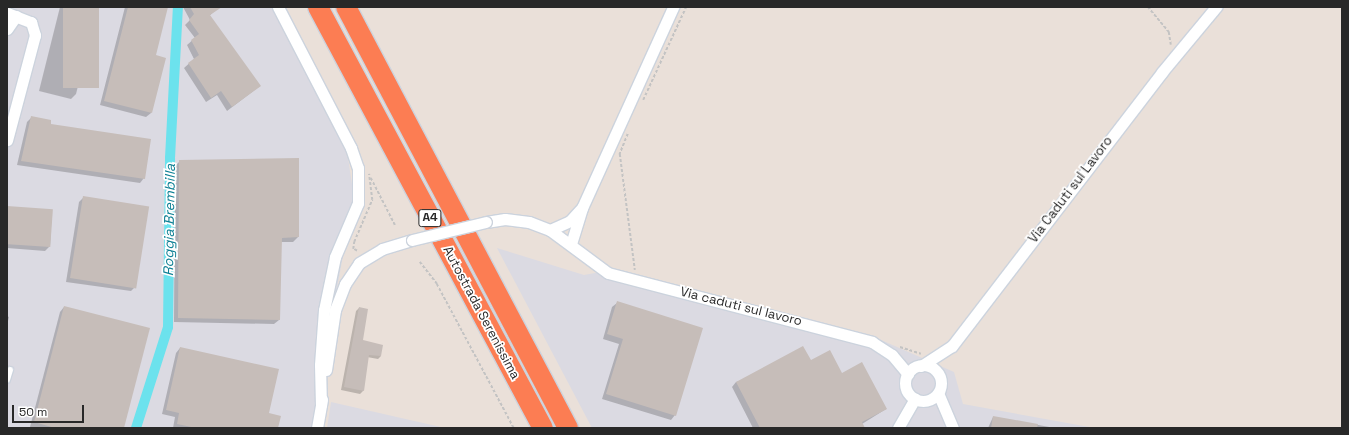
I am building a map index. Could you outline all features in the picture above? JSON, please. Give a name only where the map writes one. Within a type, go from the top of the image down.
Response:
[{"type":"highway","name":"Autostrada Serenissima","points":[[318,7],[543,428]]},
{"type":"highway","name":"Autostrada Serenissima","points":[[346,7],[568,428]]},
{"type":"street","points":[[278,7],[351,148],[358,168],[358,203],[341,241],[324,310],[320,365],[321,405],[316,428]]},
{"type":"street","points":[[570,244],[582,208],[674,7]]},
{"type":"street","name":"Via Caduti sul Lavoro","points":[[908,374],[952,346],[1162,72],[1216,7]]},
{"type":"street","points":[[7,29],[12,14],[30,22],[35,35],[7,140]]},
{"type":"street","points":[[550,230],[570,221],[582,208]]},
{"type":"street","name":"Via caduti sul lavoro","points":[[321,405],[335,310],[346,284],[359,263],[382,249],[412,240],[486,222],[513,220],[529,222],[550,230],[570,244],[596,267],[608,273],[872,342],[889,352],[908,374]]},
{"type":"street","points":[[921,366],[936,371],[940,382],[938,393],[953,428]]},
{"type":"street","points":[[908,374],[907,391],[915,400],[925,401],[938,393]]},
{"type":"street","points":[[898,428],[915,400]]},
{"type":"lane","points":[[7,380],[10,370]]},
{"type":"path","points":[[641,105],[686,7]]},
{"type":"path","points":[[1148,7],[1169,32],[1171,50]]},
{"type":"path","points":[[628,133],[620,154],[636,276]]},
{"type":"path","points":[[370,176],[395,225]]},
{"type":"path","points":[[420,262],[437,284],[514,428]]},
{"type":"path","points":[[896,346],[925,355]]},
{"type":"shaded area","points":[[7,7],[286,7],[342,119],[354,197],[311,428],[7,428]]},
{"type":"shaded area","points":[[497,248],[584,275],[617,269],[872,336],[954,372],[963,404],[1095,428],[592,428]]},
{"type":"shaded area","points":[[331,402],[445,428],[327,428]]},
{"type":"building","points":[[63,7],[99,7],[99,88],[63,88]]},
{"type":"building","points":[[128,7],[168,7],[156,55],[166,58],[152,113],[104,101]]},
{"type":"building","points":[[190,7],[222,7],[210,15],[261,86],[232,107],[221,91],[211,98],[188,63],[199,55],[191,40],[199,34],[189,20],[194,14]]},
{"type":"building","points":[[31,116],[51,120],[51,124],[151,139],[145,179],[21,161]]},
{"type":"building","points":[[299,158],[299,237],[282,238],[280,320],[178,318],[179,160]]},
{"type":"building","points":[[83,196],[149,206],[136,288],[70,278]]},
{"type":"building","points":[[7,206],[53,209],[50,247],[7,244]]},
{"type":"building","points":[[617,301],[703,328],[676,416],[606,394],[623,339],[607,334]]},
{"type":"building","points":[[64,306],[150,328],[124,428],[55,428],[34,422]]},
{"type":"building","points":[[359,307],[368,309],[363,340],[383,345],[381,356],[369,355],[364,391],[344,387]]},
{"type":"building","points":[[803,346],[811,360],[830,350],[842,373],[862,362],[887,409],[862,422],[865,428],[760,428],[736,382]]},
{"type":"building","points":[[180,347],[279,369],[269,413],[281,416],[278,428],[196,428],[177,424],[179,413],[166,410]]},
{"type":"building","points":[[993,416],[1038,424],[1037,428],[991,428]]},
{"type":"waterway","name":"Roggia Brembilla","points":[[136,428],[168,327],[170,158],[178,7]]}]
